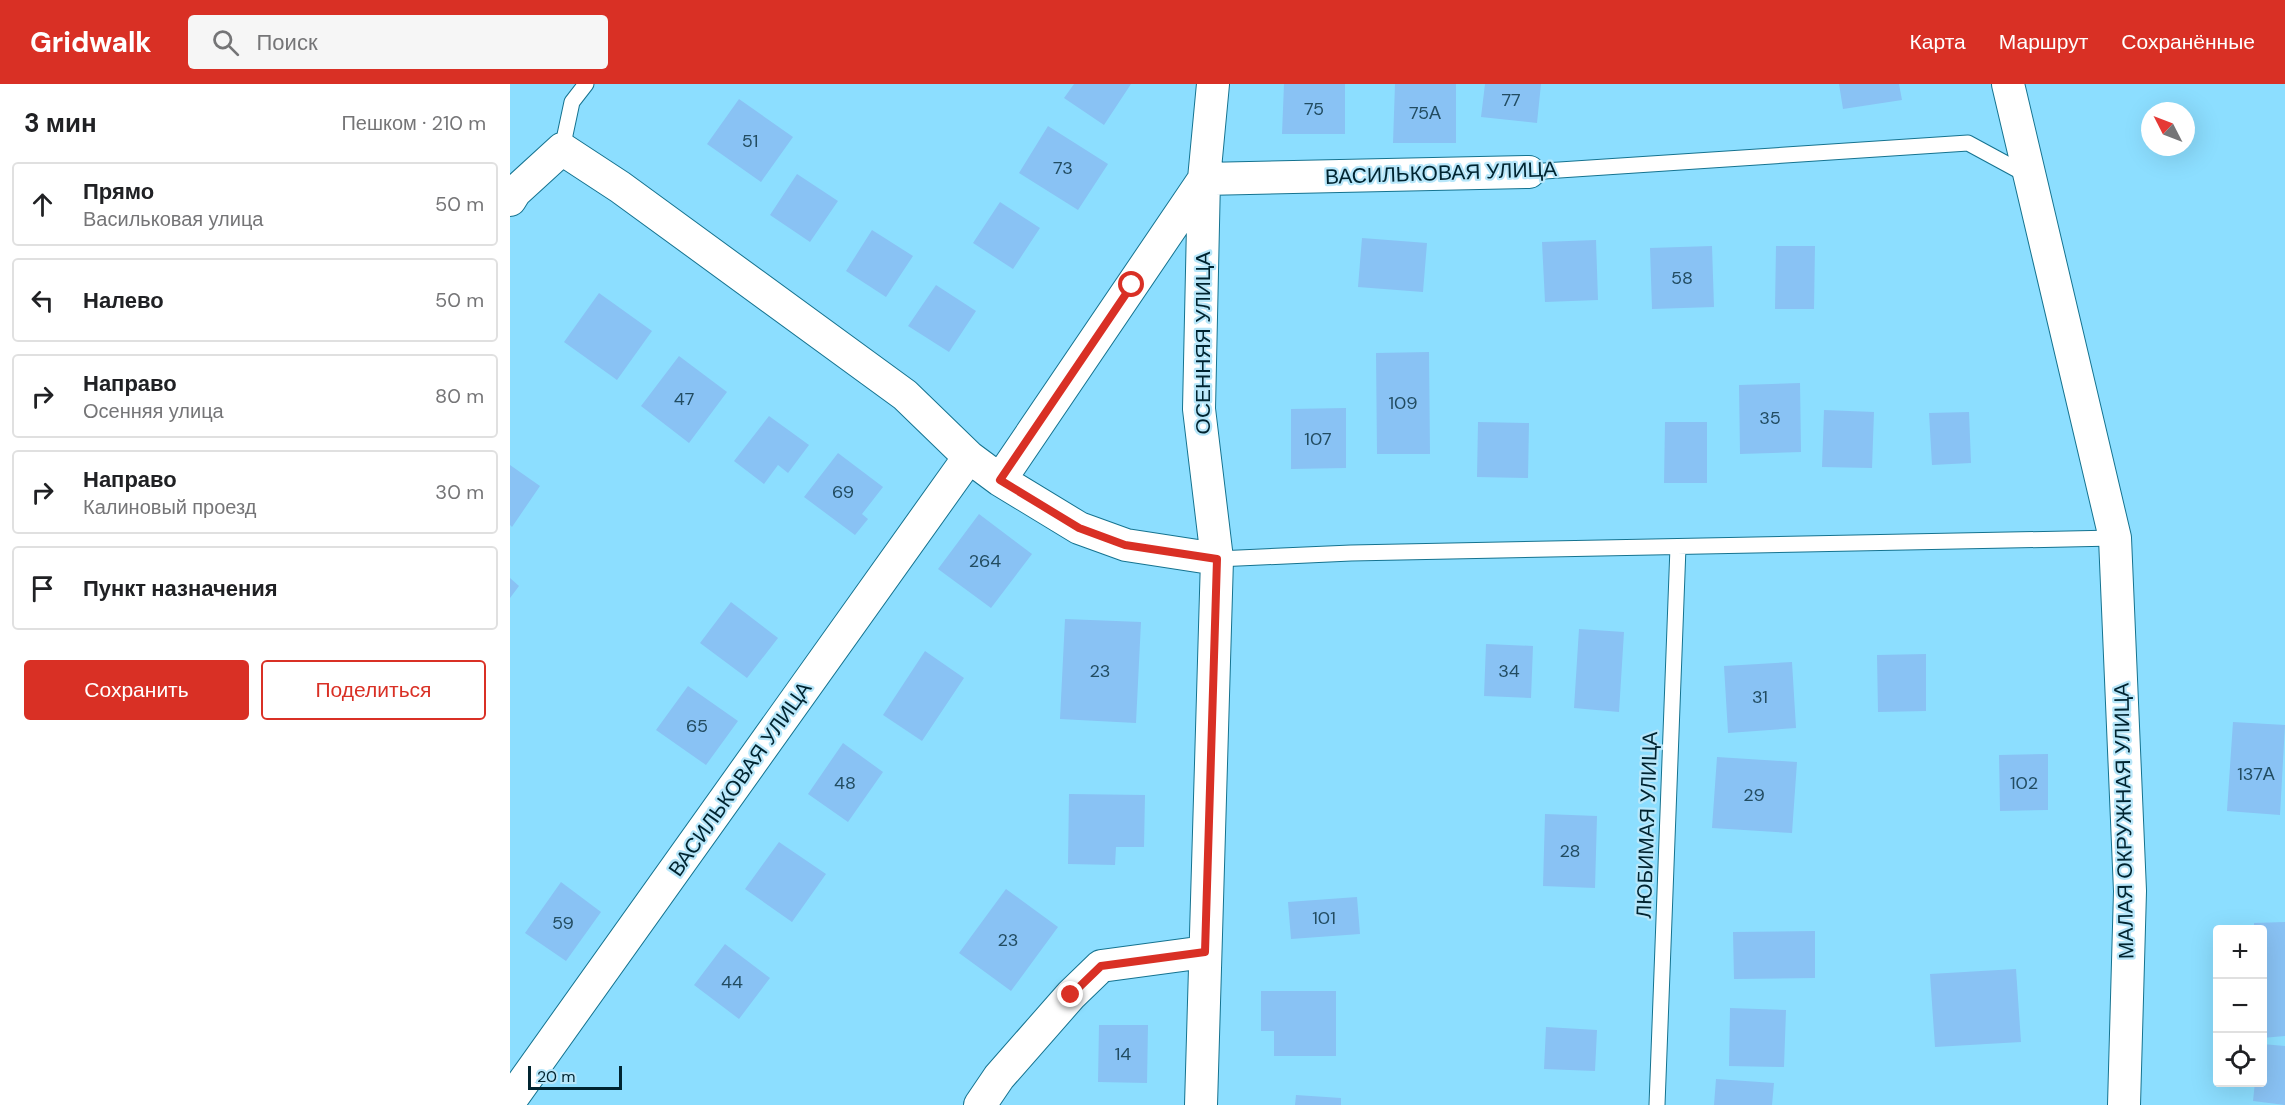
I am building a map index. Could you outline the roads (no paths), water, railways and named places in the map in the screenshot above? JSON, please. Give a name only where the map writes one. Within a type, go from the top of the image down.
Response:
[{"type":"street","name":"ОСЕННЯЯ УЛИЦА","points":[[1201,1105],[1217,559],[1199,409],[1204,179],[1213,84]]},
{"type":"street","name":"МАЛАЯ ОКРУЖНАЯ УЛИЦА","points":[[2008,84],[2032,177],[2115,538],[2130,891],[2124,1105]]},
{"type":"street","points":[[510,200],[515,192],[561,149],[620,187],[905,395],[969,457],[1000,480],[1079,528],[1125,545],[1217,559]]},
{"type":"street","name":"ВАСИЛЬКОВАЯ УЛИЦА","points":[[1204,179],[1529,172]]},
{"type":"street","points":[[1000,480],[1204,179]]},
{"type":"street","name":"ВАСИЛЬКОВАЯ УЛИЦА","points":[[510,1101],[969,457]]},
{"type":"street","points":[[980,1105],[999,1077],[1071,995],[1101,966],[1205,952]]},
{"type":"lane","points":[[561,149],[572,102],[586,84]]},
{"type":"lane","name":"ВАСИЛЬКОВАЯ УЛИЦА","points":[[1529,172],[1968,143],[2032,177]]},
{"type":"lane","points":[[1217,559],[1351,553],[2115,538]]},
{"type":"lane","name":"ЛЮБИМАЯ УЛИЦА","points":[[1657,1105],[1678,547]]}]
